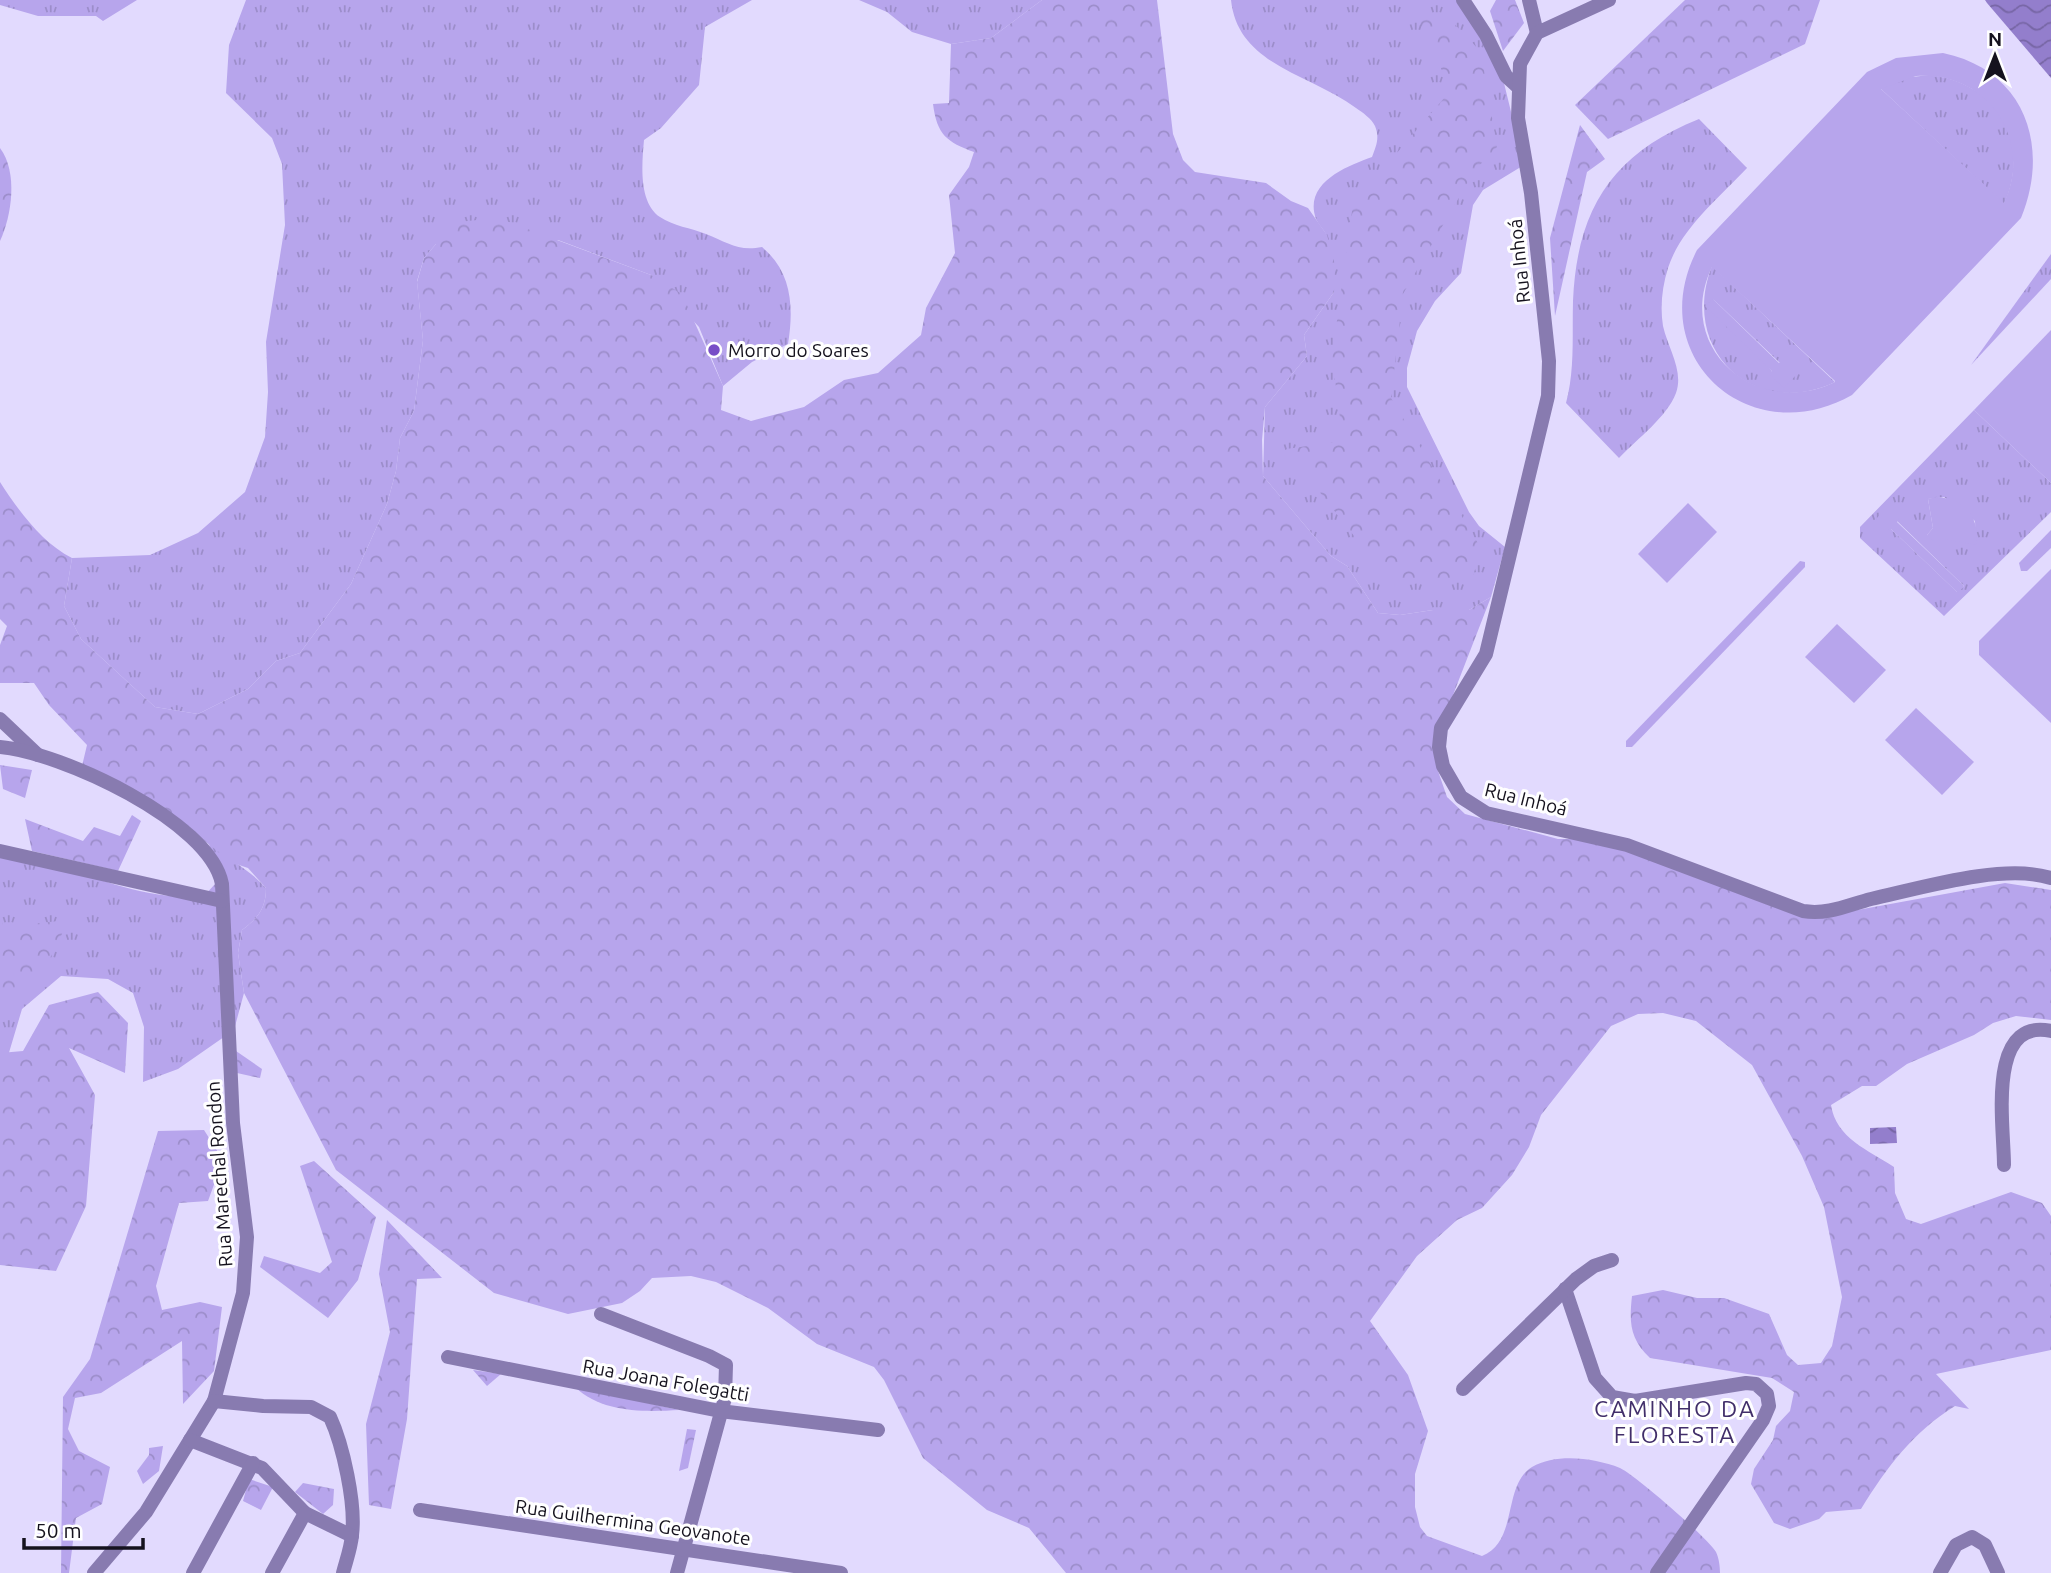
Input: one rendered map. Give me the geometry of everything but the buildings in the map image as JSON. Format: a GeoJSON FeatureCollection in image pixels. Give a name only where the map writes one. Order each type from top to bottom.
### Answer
{"type":"FeatureCollection","features":[{"type":"Feature","properties":{"kind":"street"},"geometry":{"type":"LineString","coordinates":[[1463,0],[1486,35],[1506,76],[1518,87]]}},
{"type":"Feature","properties":{"kind":"street"},"geometry":{"type":"LineString","coordinates":[[1529,0],[1537,33],[1609,0]]}},
{"type":"Feature","properties":{"kind":"street","name":"Rua Inhoá"},"geometry":{"type":"LineString","coordinates":[[1537,33],[1524,53],[1518,87],[1518,118],[1531,193],[1549,360],[1548,396],[1486,654],[1441,728],[1440,757],[1455,789],[1469,804],[1486,813],[1628,845],[1813,912],[1832,911],[1873,899],[1997,873],[2021,872],[2051,877]]}},
{"type":"Feature","properties":{"kind":"street"},"geometry":{"type":"LineString","coordinates":[[0,719],[39,755]]}},
{"type":"Feature","properties":{"kind":"street"},"geometry":{"type":"LineString","coordinates":[[0,747],[39,755]]}},
{"type":"Feature","properties":{"kind":"street","name":"Rua Marechal Rondon"},"geometry":{"type":"LineString","coordinates":[[39,755],[99,778],[133,795],[191,839],[214,861],[219,872],[233,1123],[247,1237],[243,1293],[214,1401],[146,1512],[95,1571]]}},
{"type":"Feature","properties":{"kind":"street"},"geometry":{"type":"LineString","coordinates":[[0,851],[222,901]]}},
{"type":"Feature","properties":{"kind":"street"},"geometry":{"type":"LineString","coordinates":[[2004,1165],[2006,1053],[2023,1033],[2040,1029],[2051,1031]]}},
{"type":"Feature","properties":{"kind":"street"},"geometry":{"type":"LineString","coordinates":[[1463,1389],[1565,1289],[1585,1272],[1612,1260]]}},
{"type":"Feature","properties":{"kind":"street"},"geometry":{"type":"LineString","coordinates":[[1565,1289],[1595,1378],[1612,1397],[1635,1401],[1746,1382],[1756,1384],[1767,1394],[1769,1406],[1763,1420],[1657,1573]]}},
{"type":"Feature","properties":{"kind":"street"},"geometry":{"type":"LineString","coordinates":[[601,1314],[726,1365],[727,1388],[677,1573]]}},
{"type":"Feature","properties":{"kind":"street","name":"Rua Joana Folegatti"},"geometry":{"type":"LineString","coordinates":[[448,1357],[720,1412],[878,1430]]}},
{"type":"Feature","properties":{"kind":"street"},"geometry":{"type":"LineString","coordinates":[[214,1401],[311,1407],[330,1416],[340,1446],[353,1517],[352,1536],[343,1573]]}},
{"type":"Feature","properties":{"kind":"street"},"geometry":{"type":"LineString","coordinates":[[190,1440],[253,1463],[271,1476],[305,1513],[352,1536]]}},
{"type":"Feature","properties":{"kind":"street"},"geometry":{"type":"LineString","coordinates":[[193,1573],[253,1463]]}},
{"type":"Feature","properties":{"kind":"street","name":"Rua Guilhermina Geovanote"},"geometry":{"type":"LineString","coordinates":[[420,1510],[841,1573]]}},
{"type":"Feature","properties":{"kind":"street"},"geometry":{"type":"LineString","coordinates":[[271,1573],[305,1513]]}},
{"type":"Feature","properties":{"kind":"street"},"geometry":{"type":"LineString","coordinates":[[1940,1573],[1956,1545],[1972,1537],[1986,1545],[1998,1573]]}},
{"type":"Feature","properties":{"kind":"green space"},"geometry":{"type":"Polygon","coordinates":[[[0,0],[137,0],[103,21],[96,16],[38,16],[0,5],[0,0]]]}},
{"type":"Feature","properties":{"kind":"green space"},"geometry":{"type":"Polygon","coordinates":[[[246,0],[752,0],[705,27],[699,85],[661,128],[644,140],[643,182],[648,202],[665,220],[739,247],[762,247],[780,268],[785,279],[791,317],[788,344],[752,362],[723,386],[699,327],[651,275],[558,240],[436,244],[424,258],[417,281],[423,340],[414,411],[400,438],[396,471],[387,504],[351,584],[300,653],[276,661],[248,689],[198,714],[155,707],[81,639],[64,606],[72,558],[150,555],[198,533],[245,492],[265,437],[268,392],[266,342],[285,225],[282,164],[272,138],[226,93],[229,45],[246,0]]]}},
{"type":"Feature","properties":{"kind":"green space"},"geometry":{"type":"Polygon","coordinates":[[[859,0],[1042,0],[991,38],[951,44],[912,32],[887,12],[859,0]]]}},
{"type":"Feature","properties":{"kind":"green space"},"geometry":{"type":"Polygon","coordinates":[[[1042,0],[1157,0],[1173,134],[1183,160],[1195,172],[1266,183],[1291,201],[1308,208],[1327,235],[1335,265],[1334,292],[1304,335],[1307,356],[1265,407],[1263,476],[1331,556],[1347,566],[1378,613],[1400,615],[1433,610],[1469,610],[1491,597],[1434,744],[1438,771],[1447,797],[1465,814],[1558,839],[1604,839],[1830,915],[2005,883],[2051,890],[2051,1020],[2016,1016],[1993,1023],[1974,1035],[1907,1064],[1876,1086],[1862,1086],[1831,1105],[1839,1126],[1846,1135],[1894,1167],[1895,1193],[1906,1219],[1921,1224],[2011,1192],[2042,1203],[2051,1216],[2051,1350],[1936,1374],[1969,1409],[1955,1406],[1926,1427],[1891,1465],[1861,1509],[1826,1512],[1819,1519],[1790,1529],[1774,1523],[1751,1484],[1754,1469],[1773,1440],[1776,1426],[1790,1411],[1794,1392],[1772,1378],[1650,1358],[1638,1344],[1631,1322],[1632,1296],[1663,1290],[1697,1298],[1724,1298],[1769,1314],[1787,1355],[1798,1365],[1821,1363],[1832,1346],[1842,1297],[1824,1207],[1802,1156],[1752,1065],[1696,1021],[1663,1013],[1638,1014],[1611,1026],[1541,1115],[1529,1147],[1512,1175],[1482,1208],[1457,1220],[1417,1256],[1370,1321],[1408,1375],[1428,1431],[1415,1474],[1415,1507],[1420,1527],[1427,1536],[1482,1556],[1494,1549],[1501,1538],[1523,1475],[1532,1467],[1553,1460],[1587,1460],[1620,1468],[1671,1508],[1716,1552],[1720,1573],[1066,1573],[1029,1528],[987,1510],[923,1458],[884,1380],[874,1367],[817,1344],[768,1308],[716,1282],[691,1276],[652,1278],[640,1291],[622,1303],[568,1314],[494,1293],[336,1170],[244,993],[238,953],[242,930],[260,912],[266,888],[248,868],[233,863],[163,809],[82,766],[87,745],[49,705],[34,683],[0,683],[0,645],[7,626],[0,619],[0,482],[41,535],[72,558],[64,606],[81,639],[155,707],[198,714],[248,689],[276,661],[300,653],[351,584],[387,504],[396,471],[400,438],[414,411],[423,340],[417,282],[424,258],[436,244],[447,223],[498,218],[651,275],[682,294],[723,386],[721,410],[751,421],[804,407],[844,380],[878,373],[921,335],[926,308],[955,253],[949,195],[969,167],[974,152],[950,141],[941,130],[935,115],[933,104],[949,103],[951,44],[991,38],[1042,0]]]}},
{"type":"Feature","properties":{"kind":"green space"},"geometry":{"type":"Polygon","coordinates":[[[1231,0],[1459,0],[1503,79],[1524,165],[1483,190],[1473,205],[1461,273],[1435,301],[1417,331],[1407,368],[1407,387],[1469,512],[1479,526],[1505,547],[1491,597],[1469,610],[1433,610],[1400,615],[1378,613],[1347,566],[1331,556],[1263,476],[1265,407],[1307,356],[1304,335],[1334,292],[1329,244],[1316,219],[1316,195],[1321,186],[1340,171],[1372,157],[1377,134],[1375,126],[1367,116],[1338,96],[1279,66],[1262,54],[1247,40],[1237,22],[1231,0]]]}},
{"type":"Feature","properties":{"kind":"green space"},"geometry":{"type":"Polygon","coordinates":[[[1496,0],[1515,0],[1524,23],[1503,51],[1490,11],[1496,0]]]}},
{"type":"Feature","properties":{"kind":"green space"},"geometry":{"type":"Polygon","coordinates":[[[1685,0],[1820,0],[1805,44],[1608,139],[1575,105],[1685,0]]]}},
{"type":"Feature","properties":{"kind":"green space"},"geometry":{"type":"Polygon","coordinates":[[[1447,16],[1481,52],[1497,147],[1475,170],[1403,294],[1391,398],[1482,550],[1473,575],[1394,587],[1286,449],[1343,441],[1332,357],[1353,204],[1451,90],[1419,21],[1447,16]]]}},
{"type":"Feature","properties":{"kind":"green space"},"geometry":{"type":"Polygon","coordinates":[[[1943,53],[1971,62],[1994,76],[2011,93],[2024,114],[2031,138],[2033,164],[2030,191],[2021,218],[1852,395],[1814,410],[1777,412],[1744,403],[1716,384],[1695,358],[1684,326],[1684,289],[1697,250],[1867,72],[1896,58],[1943,53]],[[1916,76],[1881,89],[2004,203],[2012,179],[2013,155],[2008,133],[1998,114],[1983,97],[1964,85],[1941,77],[1916,76]],[[1712,267],[1703,297],[1704,324],[1713,349],[1730,369],[1752,384],[1777,391],[1806,391],[1835,382],[1835,381],[1712,267]]]}},
{"type":"Feature","properties":{"kind":"green space"},"geometry":{"type":"Polygon","coordinates":[[[1929,75],[1953,80],[1973,89],[1990,103],[2003,119],[2011,138],[2014,159],[2012,181],[2004,204],[1880,88],[1904,78],[1929,75]]]}},
{"type":"Feature","properties":{"kind":"green space"},"geometry":{"type":"Polygon","coordinates":[[[1699,119],[1747,168],[1702,214],[1674,253],[1664,282],[1662,312],[1663,326],[1677,368],[1676,393],[1659,419],[1619,458],[1566,403],[1572,365],[1576,268],[1582,239],[1592,212],[1605,189],[1622,168],[1643,149],[1699,119]]]}},
{"type":"Feature","properties":{"kind":"green space"},"geometry":{"type":"Polygon","coordinates":[[[1580,125],[1605,159],[1587,172],[1555,316],[1550,238],[1580,125]]]}},
{"type":"Feature","properties":{"kind":"green space"},"geometry":{"type":"Polygon","coordinates":[[[0,148],[9,169],[11,194],[8,219],[0,241],[0,148]]]}},
{"type":"Feature","properties":{"kind":"green space"},"geometry":{"type":"Polygon","coordinates":[[[2051,254],[2051,279],[1971,365],[2051,254]]]}},
{"type":"Feature","properties":{"kind":"green space"},"geometry":{"type":"Polygon","coordinates":[[[1712,266],[1835,382],[1805,392],[1777,392],[1752,385],[1731,370],[1715,350],[1706,325],[1704,297],[1712,266]],[[1713,299],[1772,371],[1770,375],[1783,361],[1780,363],[1713,299]]]}},
{"type":"Feature","properties":{"kind":"green space"},"geometry":{"type":"Polygon","coordinates":[[[1713,299],[1779,363],[1783,360],[1797,374],[1784,388],[1769,374],[1772,371],[1705,306],[1713,299]]]}},
{"type":"Feature","properties":{"kind":"green space"},"geometry":{"type":"Polygon","coordinates":[[[2051,330],[2051,483],[1974,410],[2051,330]]]}},
{"type":"Feature","properties":{"kind":"green space"},"geometry":{"type":"Polygon","coordinates":[[[1974,410],[2051,483],[2051,512],[1944,616],[1860,538],[1860,527],[1974,410]],[[1944,497],[1928,499],[1933,528],[1927,535],[1976,544],[1975,521],[1944,497]],[[1897,521],[1890,528],[1957,592],[1964,586],[1897,521]]]}},
{"type":"Feature","properties":{"kind":"green space"},"geometry":{"type":"Polygon","coordinates":[[[1936,497],[1954,501],[1968,511],[1976,526],[1976,545],[1945,539],[1939,546],[1927,535],[1933,528],[1928,499],[1936,497]]]}},
{"type":"Feature","properties":{"kind":"green space"},"geometry":{"type":"Polygon","coordinates":[[[1688,503],[1717,532],[1667,583],[1638,554],[1688,503]]]}},
{"type":"Feature","properties":{"kind":"green space"},"geometry":{"type":"Polygon","coordinates":[[[1887,507],[1899,518],[1897,522],[1964,586],[1958,593],[1891,529],[1888,530],[1876,519],[1887,507]]]}},
{"type":"Feature","properties":{"kind":"green space"},"geometry":{"type":"Polygon","coordinates":[[[2051,530],[2051,548],[2027,571],[2021,571],[2019,563],[2051,530]]]}},
{"type":"Feature","properties":{"kind":"green space"},"geometry":{"type":"Polygon","coordinates":[[[1800,561],[1805,562],[1805,567],[1632,747],[1626,747],[1626,741],[1800,561]]]}},
{"type":"Feature","properties":{"kind":"green space"},"geometry":{"type":"Polygon","coordinates":[[[2051,569],[2051,723],[1979,655],[1979,641],[2051,569]]]}},
{"type":"Feature","properties":{"kind":"green space"},"geometry":{"type":"Polygon","coordinates":[[[1837,624],[1886,670],[1854,703],[1805,657],[1837,624]]]}},
{"type":"Feature","properties":{"kind":"green space"},"geometry":{"type":"Polygon","coordinates":[[[1916,708],[1974,762],[1942,795],[1885,740],[1916,708]]]}},
{"type":"Feature","properties":{"kind":"green space"},"geometry":{"type":"Polygon","coordinates":[[[0,765],[32,770],[25,798],[3,789],[0,765]]]}},
{"type":"Feature","properties":{"kind":"green space"},"geometry":{"type":"Polygon","coordinates":[[[132,815],[141,821],[118,871],[32,851],[25,819],[83,841],[94,827],[120,836],[132,815]]]}},
{"type":"Feature","properties":{"kind":"green space"},"geometry":{"type":"Polygon","coordinates":[[[209,843],[253,875],[266,888],[260,912],[242,930],[238,953],[244,993],[234,1030],[178,1069],[143,1082],[144,1027],[133,993],[108,979],[61,976],[22,1009],[8,1056],[0,1136],[0,854],[48,863],[144,892],[203,897],[216,883],[209,843]]]}},
{"type":"Feature","properties":{"kind":"green space"},"geometry":{"type":"Polygon","coordinates":[[[0,902],[3,927],[68,920],[50,959],[34,982],[13,1001],[0,1008],[0,902]]]}},
{"type":"Feature","properties":{"kind":"green space"},"geometry":{"type":"Polygon","coordinates":[[[98,992],[128,1023],[125,1073],[69,1048],[95,1095],[86,1206],[56,1271],[0,1265],[0,1053],[23,1051],[49,1005],[98,992]]]}},
{"type":"Feature","properties":{"kind":"green space"},"geometry":{"type":"Polygon","coordinates":[[[236,1051],[262,1069],[260,1078],[237,1073],[236,1051]]]}},
{"type":"Feature","properties":{"kind":"green space"},"geometry":{"type":"Polygon","coordinates":[[[204,1130],[223,1160],[208,1201],[179,1203],[156,1286],[162,1310],[200,1302],[222,1307],[214,1371],[183,1404],[182,1341],[101,1393],[75,1398],[68,1429],[79,1451],[110,1467],[102,1504],[76,1518],[69,1573],[61,1573],[63,1397],[90,1359],[158,1131],[204,1130]]]}},
{"type":"Feature","properties":{"kind":"green space"},"geometry":{"type":"Polygon","coordinates":[[[314,1161],[376,1217],[358,1280],[328,1318],[260,1267],[264,1256],[320,1273],[332,1262],[300,1166],[314,1161]]]}},
{"type":"Feature","properties":{"kind":"green space"},"geometry":{"type":"Polygon","coordinates":[[[387,1220],[442,1278],[417,1279],[407,1419],[391,1509],[369,1505],[366,1424],[390,1332],[379,1274],[387,1220]]]}},
{"type":"Feature","properties":{"kind":"green space"},"geometry":{"type":"Polygon","coordinates":[[[473,1370],[501,1374],[487,1386],[473,1370]]]}},
{"type":"Feature","properties":{"kind":"green space"},"geometry":{"type":"Polygon","coordinates":[[[575,1387],[679,1410],[624,1409],[598,1402],[575,1387]]]}},
{"type":"Feature","properties":{"kind":"green space"},"geometry":{"type":"Polygon","coordinates":[[[687,1429],[696,1430],[688,1468],[679,1471],[687,1429]]]}},
{"type":"Feature","properties":{"kind":"green space"},"geometry":{"type":"Polygon","coordinates":[[[163,1446],[159,1471],[143,1484],[137,1471],[149,1455],[149,1448],[163,1446]]]}},
{"type":"Feature","properties":{"kind":"green space"},"geometry":{"type":"Polygon","coordinates":[[[249,1479],[273,1487],[261,1510],[243,1501],[249,1479]]]}},
{"type":"Feature","properties":{"kind":"green space"},"geometry":{"type":"Polygon","coordinates":[[[303,1483],[334,1489],[333,1505],[323,1514],[295,1492],[303,1483]]]}},
{"type":"Feature","properties":{"kind":"water"},"geometry":{"type":"Polygon","coordinates":[[[1985,0],[2051,0],[2051,78],[1987,3],[1985,0]]]}},
{"type":"Feature","properties":{"kind":"water"},"geometry":{"type":"Polygon","coordinates":[[[1896,1127],[1897,1143],[1870,1144],[1870,1128],[1896,1127]]]}},
{"type":"Feature","properties":{"kind":"place","name":"Morro do Soares"},"geometry":{"type":"Point","coordinates":[714,350]}},
{"type":"Feature","properties":{"kind":"district","name":"CAMINHO DA FLORESTA"},"geometry":{"type":"Point","coordinates":[1675,1422]}}]}
